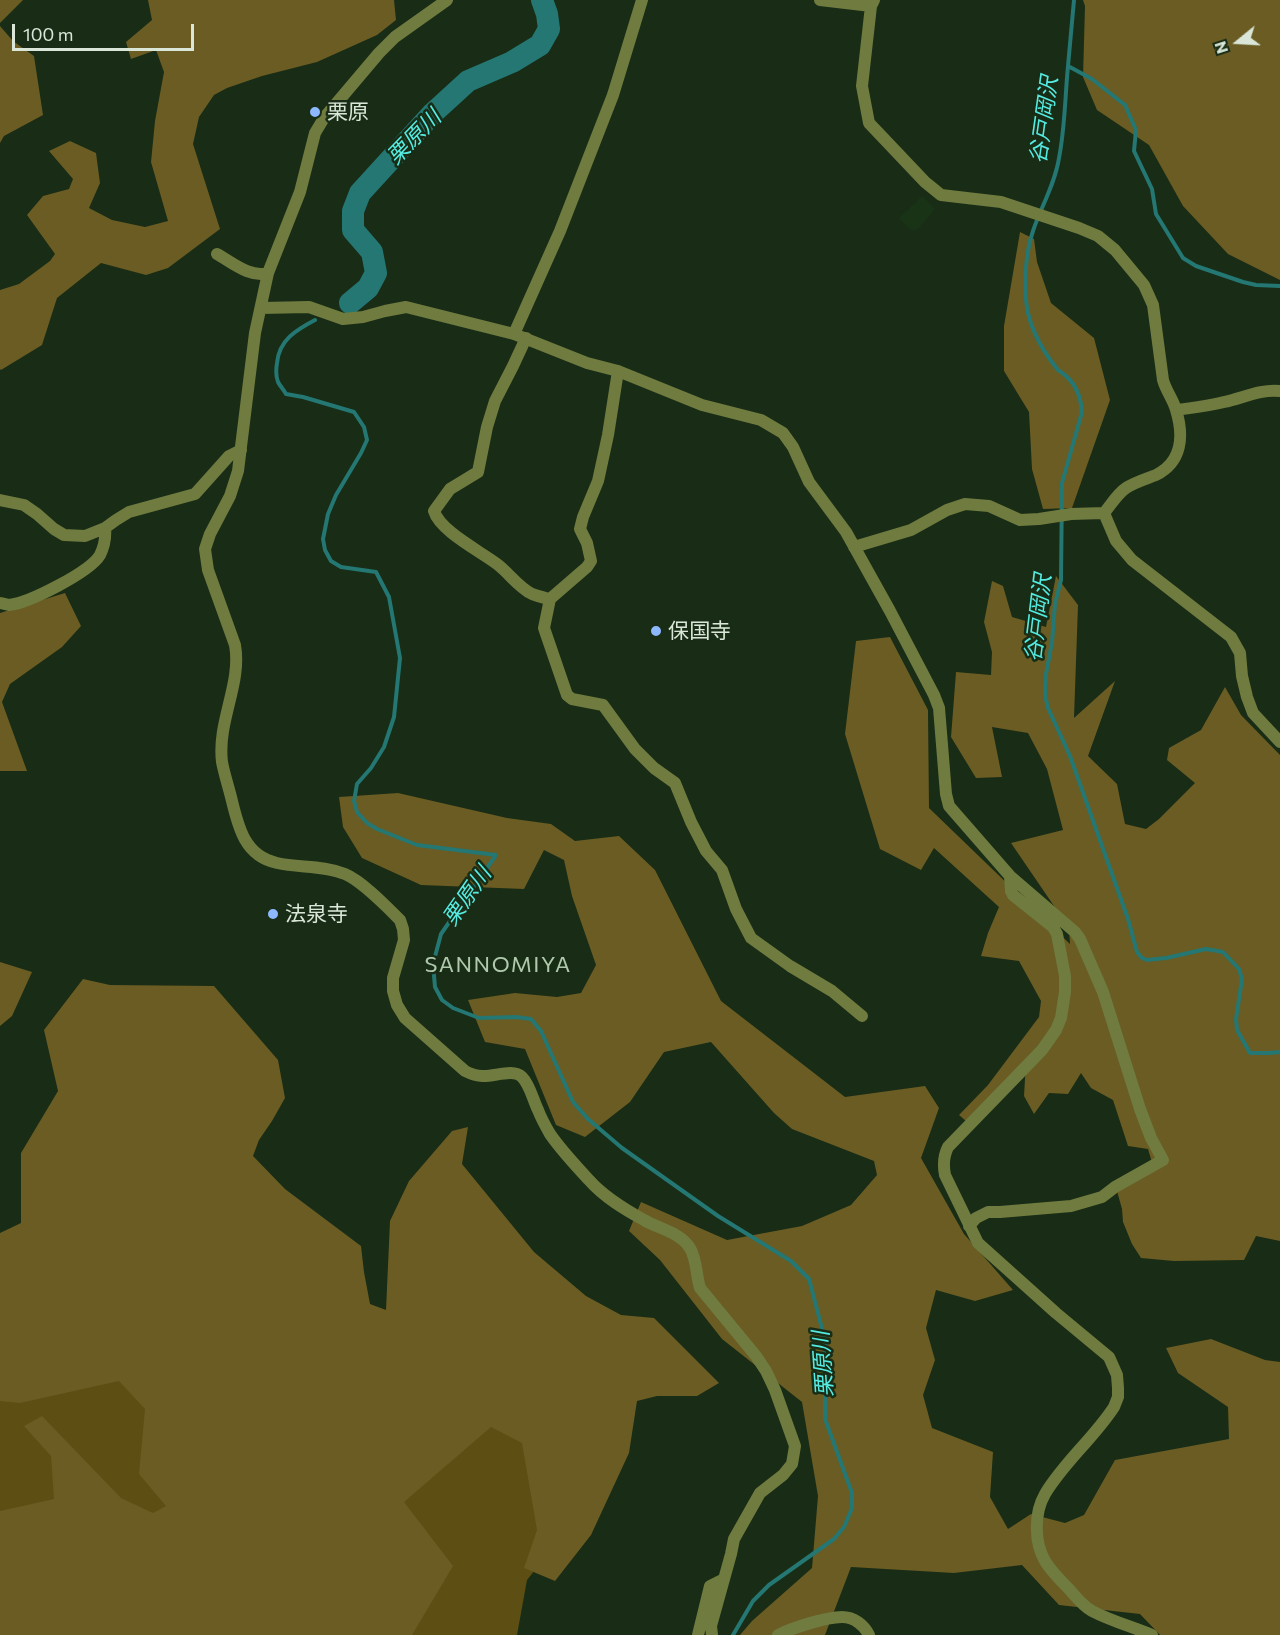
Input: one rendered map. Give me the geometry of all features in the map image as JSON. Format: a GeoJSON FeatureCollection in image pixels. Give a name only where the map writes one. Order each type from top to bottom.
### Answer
{"type":"FeatureCollection","features":[{"type":"Feature","properties":{"kind":"street"},"geometry":{"type":"LineString","coordinates":[[447,0],[395,37],[327,113],[315,133],[300,192],[268,273],[255,333],[238,471],[230,496],[210,534],[205,549],[208,570],[235,645],[237,658],[222,729],[222,762],[238,827],[249,847],[263,858],[276,863],[326,869],[346,874],[357,881],[400,921],[404,940],[393,978],[393,991],[397,1005],[405,1018],[465,1071],[473,1075],[491,1076],[508,1073],[522,1076],[551,1136],[590,1181],[602,1193],[645,1221],[675,1234],[685,1242],[691,1250],[700,1288],[766,1371],[795,1446],[792,1464],[783,1475],[760,1493],[734,1539],[711,1626],[712,1635]]}},
{"type":"Feature","properties":{"kind":"street"},"geometry":{"type":"LineString","coordinates":[[550,599],[524,589],[497,564],[457,537],[436,517],[434,511],[450,489],[478,472],[495,401],[513,366],[520,336],[613,95],[642,0]]}},
{"type":"Feature","properties":{"kind":"street"},"geometry":{"type":"LineString","coordinates":[[820,0],[872,3],[862,86],[869,123],[925,182],[941,195],[1001,202],[1098,236],[1115,250],[1144,285],[1153,305],[1163,380],[1176,410],[1179,440],[1176,458],[1172,464],[1157,474],[1123,490],[1104,513],[1020,520],[989,506],[965,504],[947,510],[911,530],[854,547]]}},
{"type":"Feature","properties":{"kind":"street"},"geometry":{"type":"LineString","coordinates":[[217,254],[242,270],[259,275],[268,273]]}},
{"type":"Feature","properties":{"kind":"street"},"geometry":{"type":"LineString","coordinates":[[261,308],[309,307],[343,319],[406,307],[520,336],[587,363],[618,371],[702,405],[761,420],[783,433],[793,447],[809,482],[846,532],[936,701],[939,708],[949,806],[1010,876],[1075,932],[1085,947],[1103,992],[1140,1108],[1163,1160],[1115,1187],[1102,1197],[1071,1206],[988,1212],[975,1218],[969,1226]]}},
{"type":"Feature","properties":{"kind":"street"},"geometry":{"type":"LineString","coordinates":[[618,371],[598,481],[580,529],[587,543],[591,561],[550,599],[544,628],[567,695],[572,699],[603,705],[635,749],[654,768],[675,783],[706,851],[722,870],[736,909],[751,938],[790,966],[832,991],[862,1016]]}},
{"type":"Feature","properties":{"kind":"street"},"geometry":{"type":"LineString","coordinates":[[1176,410],[1223,402],[1255,392],[1280,391]]}},
{"type":"Feature","properties":{"kind":"street"},"geometry":{"type":"LineString","coordinates":[[0,500],[24,505],[54,530],[64,535],[85,536],[105,528],[129,512],[195,494],[229,456],[242,450]]}},
{"type":"Feature","properties":{"kind":"street"},"geometry":{"type":"LineString","coordinates":[[1104,513],[1116,541],[1132,560],[1231,637],[1240,652],[1242,676],[1253,713],[1280,742]]}},
{"type":"Feature","properties":{"kind":"street"},"geometry":{"type":"LineString","coordinates":[[0,603],[9,605],[40,596],[79,574],[99,558],[106,539],[105,528]]}},
{"type":"Feature","properties":{"kind":"street"},"geometry":{"type":"LineString","coordinates":[[1010,876],[1013,895],[1053,927],[1057,934],[1065,976],[1061,1018],[1050,1041],[948,1148],[944,1155],[943,1165],[945,1175],[978,1243],[1099,1348],[1113,1366],[1117,1375],[1118,1388],[1118,1397],[1114,1407],[1055,1480],[1039,1506],[1037,1522],[1039,1547],[1051,1570],[1091,1611],[1152,1635]]}},
{"type":"Feature","properties":{"kind":"street"},"geometry":{"type":"LineString","coordinates":[[698,1635],[710,1586],[724,1579]]}},
{"type":"Feature","properties":{"kind":"street"},"geometry":{"type":"LineString","coordinates":[[778,1635],[804,1625],[842,1617],[850,1618],[861,1625],[868,1635]]}},
{"type":"Feature","properties":{"kind":"shaded area"},"geometry":{"type":"Polygon","coordinates":[[[0,0],[23,0],[0,23],[0,0]]]}},
{"type":"Feature","properties":{"kind":"shaded area"},"geometry":{"type":"Polygon","coordinates":[[[148,0],[394,0],[396,20],[377,35],[317,62],[262,76],[214,95],[199,117],[193,144],[220,229],[168,268],[146,275],[101,263],[57,298],[42,345],[1,370],[0,290],[19,284],[50,261],[55,254],[27,215],[43,196],[69,189],[73,179],[49,151],[70,141],[96,153],[100,183],[89,208],[112,220],[145,227],[168,221],[151,162],[155,121],[164,72],[156,50],[131,59],[126,42],[152,20],[148,0]]]}},
{"type":"Feature","properties":{"kind":"shaded area"},"geometry":{"type":"Polygon","coordinates":[[[1083,0],[1280,0],[1280,280],[1228,254],[1183,206],[1149,145],[1097,110],[1083,77],[1085,6],[1083,0]]]}},
{"type":"Feature","properties":{"kind":"shaded area"},"geometry":{"type":"Polygon","coordinates":[[[0,26],[13,41],[34,56],[43,115],[4,136],[0,143],[0,26]]]}},
{"type":"Feature","properties":{"kind":"shaded area"},"geometry":{"type":"Polygon","coordinates":[[[922,196],[935,209],[918,229],[912,231],[899,218],[922,196]]]}},
{"type":"Feature","properties":{"kind":"shaded area"},"geometry":{"type":"Polygon","coordinates":[[[1020,232],[1034,239],[1037,262],[1051,303],[1094,338],[1110,400],[1072,508],[1043,509],[1032,469],[1029,412],[1004,371],[1004,326],[1020,232]]]}},
{"type":"Feature","properties":{"kind":"shaded area"},"geometry":{"type":"Polygon","coordinates":[[[1056,576],[1078,605],[1074,718],[1115,681],[1088,756],[1117,784],[1125,824],[1146,829],[1195,783],[1167,760],[1169,748],[1201,730],[1225,687],[1241,715],[1280,755],[1280,1241],[1256,1236],[1244,1260],[1174,1261],[1141,1258],[1123,1222],[1117,1191],[1153,1166],[1148,1149],[1128,1146],[1113,1100],[1091,1088],[1081,1073],[1068,1094],[1049,1093],[1034,1114],[1024,1096],[1026,1062],[966,1121],[959,1115],[988,1085],[1039,1017],[1041,1001],[1019,961],[981,956],[999,907],[934,848],[921,870],[880,849],[845,734],[856,641],[890,637],[928,710],[929,808],[1070,944],[1069,928],[1011,843],[1063,830],[1047,769],[1028,733],[992,727],[1002,777],[976,778],[951,737],[956,672],[991,675],[992,652],[984,622],[992,581],[1003,586],[1012,617],[1046,627],[1056,576]]]}},
{"type":"Feature","properties":{"kind":"shaded area"},"geometry":{"type":"Polygon","coordinates":[[[65,593],[81,626],[62,647],[10,684],[2,702],[27,771],[0,771],[0,613],[65,593]]]}},
{"type":"Feature","properties":{"kind":"shaded area"},"geometry":{"type":"Polygon","coordinates":[[[398,793],[507,818],[551,824],[575,841],[619,836],[655,870],[721,1001],[845,1097],[925,1086],[939,1108],[921,1158],[964,1234],[1013,1290],[975,1301],[936,1290],[926,1328],[935,1360],[923,1395],[932,1428],[993,1452],[990,1497],[1008,1529],[1031,1514],[1065,1523],[1084,1515],[1115,1460],[1229,1439],[1228,1407],[1178,1373],[1166,1348],[1211,1339],[1265,1360],[1280,1362],[1280,1635],[1160,1635],[1140,1614],[1059,1605],[1022,1565],[954,1573],[851,1567],[825,1635],[740,1635],[752,1621],[812,1568],[818,1496],[802,1402],[722,1339],[660,1260],[629,1231],[641,1202],[727,1240],[802,1226],[851,1205],[877,1175],[874,1161],[792,1129],[774,1113],[711,1042],[664,1052],[630,1102],[585,1137],[556,1125],[525,1049],[485,1042],[468,1000],[515,993],[557,997],[581,993],[596,965],[572,896],[564,860],[544,850],[524,889],[421,885],[362,858],[343,827],[339,797],[398,793]]]}},
{"type":"Feature","properties":{"kind":"shaded area"},"geometry":{"type":"Polygon","coordinates":[[[0,962],[32,972],[12,1016],[0,1026],[0,962]]]}},
{"type":"Feature","properties":{"kind":"shaded area"},"geometry":{"type":"Polygon","coordinates":[[[83,979],[110,985],[214,986],[278,1060],[285,1098],[259,1140],[253,1156],[285,1189],[361,1246],[370,1304],[386,1310],[390,1221],[409,1181],[452,1131],[468,1127],[462,1164],[534,1252],[586,1296],[621,1315],[654,1318],[719,1383],[697,1396],[657,1396],[637,1401],[629,1453],[591,1535],[555,1581],[524,1568],[537,1530],[522,1443],[491,1427],[404,1502],[453,1566],[412,1635],[0,1635],[0,1511],[54,1499],[51,1456],[24,1426],[42,1416],[121,1498],[153,1513],[166,1506],[139,1474],[145,1409],[119,1381],[20,1403],[0,1401],[0,1233],[21,1223],[21,1153],[58,1091],[44,1030],[83,979]]]}},
{"type":"Feature","properties":{"kind":"shaded area"},"geometry":{"type":"Polygon","coordinates":[[[0,1371],[511,1386],[555,1545],[527,1580],[517,1635],[0,1635],[0,1371]]]}},
{"type":"Feature","properties":{"kind":"waterway","name":"栗原川"},"geometry":{"type":"LineString","coordinates":[[350,303],[368,288],[376,273],[372,252],[353,230],[353,211],[360,193],[433,113],[468,81],[512,62],[540,45],[549,29],[542,0]]}},
{"type":"Feature","properties":{"kind":"waterway"},"geometry":{"type":"LineString","coordinates":[[1074,0],[1068,66],[1092,79],[1125,105],[1136,130],[1134,151],[1152,189],[1156,214],[1183,258],[1196,266],[1243,282],[1280,286]]}},
{"type":"Feature","properties":{"kind":"waterway","name":"谷戸岡沢"},"geometry":{"type":"LineString","coordinates":[[1068,66],[1063,135],[1057,168],[1033,231],[1026,272],[1026,304],[1033,329],[1053,364],[1075,386],[1082,412],[1062,483],[1061,580],[1055,604],[1045,695],[1048,708],[1070,756],[1128,919],[1137,952],[1147,960],[1206,949],[1223,952],[1239,969],[1242,979],[1236,1019],[1237,1030],[1250,1053],[1280,1052]]}},
{"type":"Feature","properties":{"kind":"waterway","name":"栗原川"},"geometry":{"type":"LineString","coordinates":[[315,320],[295,332],[281,348],[276,368],[277,380],[286,394],[354,412],[364,427],[367,440],[336,495],[328,514],[323,539],[325,550],[331,561],[341,567],[376,572],[389,597],[400,658],[394,717],[384,747],[371,768],[357,784],[354,801],[357,812],[367,823],[377,829],[417,845],[496,855],[441,934],[433,964],[435,987],[442,1000],[453,1008],[479,1018],[531,1019],[541,1031],[573,1102],[588,1119],[622,1148],[718,1216],[791,1261],[809,1279],[825,1340],[825,1419],[852,1493],[852,1508],[844,1527],[834,1539],[769,1585],[753,1601],[733,1635]]}},
{"type":"Feature","properties":{"kind":"place","name":"栗原"},"geometry":{"type":"Point","coordinates":[315,112]}},
{"type":"Feature","properties":{"kind":"place","name":"保国寺"},"geometry":{"type":"Point","coordinates":[656,631]}},
{"type":"Feature","properties":{"kind":"place","name":"法泉寺"},"geometry":{"type":"Point","coordinates":[273,914]}},
{"type":"Feature","properties":{"kind":"district","name":"SANNOMIYA"},"geometry":{"type":"Point","coordinates":[498,965]}}]}
